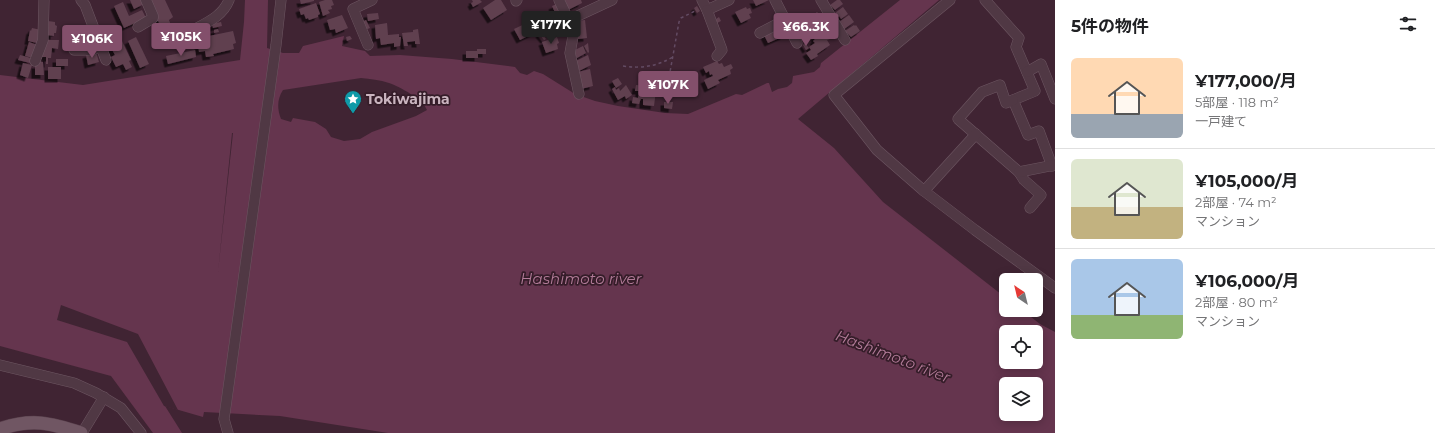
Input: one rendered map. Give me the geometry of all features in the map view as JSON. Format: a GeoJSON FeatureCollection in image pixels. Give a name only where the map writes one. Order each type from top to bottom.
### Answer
{"type":"FeatureCollection","features":[{"type":"Feature","properties":{"kind":"main road"},"geometry":{"type":"LineString","coordinates":[[0,429],[22,423],[42,422],[82,433]]}},
{"type":"Feature","properties":{"kind":"street"},"geometry":{"type":"LineString","coordinates":[[35,61],[43,40],[44,0]]}},
{"type":"Feature","properties":{"kind":"street"},"geometry":{"type":"LineString","coordinates":[[81,0],[85,5],[106,60]]}},
{"type":"Feature","properties":{"kind":"street"},"geometry":{"type":"LineString","coordinates":[[138,27],[153,18],[146,0]]}},
{"type":"Feature","properties":{"kind":"street"},"geometry":{"type":"LineString","coordinates":[[188,33],[221,13],[229,0]]}},
{"type":"Feature","properties":{"kind":"street"},"geometry":{"type":"LineString","coordinates":[[228,433],[224,419],[281,0]]}},
{"type":"Feature","properties":{"kind":"street"},"geometry":{"type":"LineString","coordinates":[[368,45],[353,9],[371,0]]}},
{"type":"Feature","properties":{"kind":"street"},"geometry":{"type":"LineString","coordinates":[[560,0],[574,31],[570,53],[579,94]]}},
{"type":"Feature","properties":{"kind":"street"},"geometry":{"type":"LineString","coordinates":[[569,20],[612,0]]}},
{"type":"Feature","properties":{"kind":"street"},"geometry":{"type":"LineString","coordinates":[[717,56],[722,50],[704,5],[729,0]]}},
{"type":"Feature","properties":{"kind":"street"},"geometry":{"type":"LineString","coordinates":[[775,0],[797,43]]}},
{"type":"Feature","properties":{"kind":"street"},"geometry":{"type":"LineString","coordinates":[[821,0],[846,40]]}},
{"type":"Feature","properties":{"kind":"street"},"geometry":{"type":"LineString","coordinates":[[950,0],[834,95],[877,150],[924,191],[1055,288]]}},
{"type":"Feature","properties":{"kind":"street"},"geometry":{"type":"LineString","coordinates":[[985,0],[1019,38],[1016,47],[1035,91],[1006,103],[1000,85],[982,92],[958,119],[1019,172],[1024,180],[1041,195],[1030,208]]}},
{"type":"Feature","properties":{"kind":"street"},"geometry":{"type":"LineString","coordinates":[[760,33],[785,20]]}},
{"type":"Feature","properties":{"kind":"street"},"geometry":{"type":"LineString","coordinates":[[74,50],[92,50],[100,46]]}},
{"type":"Feature","properties":{"kind":"street"},"geometry":{"type":"LineString","coordinates":[[1027,72],[1041,64],[1055,99]]}},
{"type":"Feature","properties":{"kind":"street"},"geometry":{"type":"LineString","coordinates":[[1013,100],[1028,135],[1040,131],[1054,165],[1019,172]]}},
{"type":"Feature","properties":{"kind":"street"},"geometry":{"type":"LineString","coordinates":[[924,191],[976,134]]}},
{"type":"Feature","properties":{"kind":"street"},"geometry":{"type":"LineString","coordinates":[[0,365],[74,383],[104,397],[121,408],[141,433]]}},
{"type":"Feature","properties":{"kind":"street"},"geometry":{"type":"LineString","coordinates":[[82,433],[104,397]]}},
{"type":"Feature","properties":{"kind":"path"},"geometry":{"type":"LineString","coordinates":[[662,87],[670,72],[678,22],[681,18],[704,5]]}},
{"type":"Feature","properties":{"kind":"path"},"geometry":{"type":"LineString","coordinates":[[623,66],[644,68],[656,65],[673,57]]}},
{"type":"Feature","properties":{"kind":"water","name":"Hashimoto river"},"geometry":{"type":"Polygon","coordinates":[[[245,0],[268,0],[267,48],[283,53],[299,53],[303,46],[344,36],[342,46],[365,51],[370,56],[400,55],[452,59],[515,67],[520,73],[527,75],[534,71],[543,74],[575,94],[595,101],[665,113],[688,114],[736,94],[742,95],[767,83],[769,83],[772,92],[787,87],[792,83],[793,76],[814,72],[820,67],[821,63],[900,0],[939,0],[798,119],[834,148],[883,202],[999,293],[999,317],[1031,317],[1042,325],[999,325],[999,369],[1043,369],[1043,326],[1055,332],[1055,433],[388,433],[280,416],[204,412],[203,417],[165,406],[182,433],[153,433],[111,376],[0,346],[0,75],[83,85],[240,60],[245,0]],[[361,78],[283,90],[278,104],[281,119],[291,122],[293,118],[315,122],[326,129],[331,137],[344,141],[360,139],[372,132],[416,116],[427,110],[421,102],[405,90],[382,81],[361,78]],[[232,133],[218,272],[233,133],[232,133]]]}},
{"type":"Feature","properties":{"kind":"pier"},"geometry":{"type":"Polygon","coordinates":[[[61,305],[138,334],[178,410],[164,406],[127,342],[57,320],[61,305]]]}},
{"type":"Feature","properties":{"kind":"building"},"geometry":{"type":"Polygon","coordinates":[[[130,0],[142,0],[144,4],[134,9],[130,0]]]}},
{"type":"Feature","properties":{"kind":"building"},"geometry":{"type":"Polygon","coordinates":[[[151,0],[165,0],[173,17],[169,20],[176,39],[163,44],[155,24],[159,23],[156,16],[158,15],[151,0]]]}},
{"type":"Feature","properties":{"kind":"building"},"geometry":{"type":"Polygon","coordinates":[[[300,0],[314,0],[314,1],[301,4],[300,0]]]}},
{"type":"Feature","properties":{"kind":"building"},"geometry":{"type":"Polygon","coordinates":[[[332,0],[334,5],[331,6],[332,9],[328,10],[330,13],[323,16],[319,2],[332,0]]]}},
{"type":"Feature","properties":{"kind":"building"},"geometry":{"type":"Polygon","coordinates":[[[472,0],[480,0],[482,2],[473,7],[471,3],[473,2],[472,0]]]}},
{"type":"Feature","properties":{"kind":"building"},"geometry":{"type":"Polygon","coordinates":[[[495,0],[501,0],[507,10],[491,20],[483,8],[495,0]]]}},
{"type":"Feature","properties":{"kind":"building"},"geometry":{"type":"Polygon","coordinates":[[[563,0],[581,0],[582,3],[568,10],[563,0]]]}},
{"type":"Feature","properties":{"kind":"building"},"geometry":{"type":"Polygon","coordinates":[[[753,0],[769,0],[756,6],[753,0]]]}},
{"type":"Feature","properties":{"kind":"building"},"geometry":{"type":"Polygon","coordinates":[[[837,0],[840,0],[843,4],[835,10],[830,5],[837,0]]]}},
{"type":"Feature","properties":{"kind":"building"},"geometry":{"type":"Polygon","coordinates":[[[123,2],[129,16],[142,10],[146,18],[124,28],[114,6],[123,2]]]}},
{"type":"Feature","properties":{"kind":"building"},"geometry":{"type":"Polygon","coordinates":[[[316,3],[320,14],[318,17],[309,20],[308,18],[306,19],[304,14],[301,15],[299,9],[316,3]]]}},
{"type":"Feature","properties":{"kind":"building"},"geometry":{"type":"Polygon","coordinates":[[[557,4],[569,29],[564,32],[552,6],[557,4]]]}},
{"type":"Feature","properties":{"kind":"building"},"geometry":{"type":"Polygon","coordinates":[[[697,6],[700,11],[697,13],[694,8],[697,6]]]}},
{"type":"Feature","properties":{"kind":"building"},"geometry":{"type":"Polygon","coordinates":[[[746,7],[747,9],[750,8],[752,13],[749,14],[751,18],[741,23],[735,12],[746,7]]]}},
{"type":"Feature","properties":{"kind":"building"},"geometry":{"type":"Polygon","coordinates":[[[843,7],[848,14],[841,19],[835,13],[843,7]]]}},
{"type":"Feature","properties":{"kind":"building"},"geometry":{"type":"Polygon","coordinates":[[[817,12],[820,15],[815,18],[813,15],[817,12]]]}},
{"type":"Feature","properties":{"kind":"building"},"geometry":{"type":"Polygon","coordinates":[[[378,13],[379,19],[368,21],[367,14],[378,13]]]}},
{"type":"Feature","properties":{"kind":"building"},"geometry":{"type":"Polygon","coordinates":[[[342,15],[348,28],[336,33],[335,29],[330,30],[327,20],[342,15]]]}},
{"type":"Feature","properties":{"kind":"building"},"geometry":{"type":"Polygon","coordinates":[[[849,15],[854,22],[843,30],[839,22],[849,15]]]}},
{"type":"Feature","properties":{"kind":"building"},"geometry":{"type":"Polygon","coordinates":[[[826,16],[832,25],[821,30],[818,26],[821,24],[818,21],[826,16]]]}},
{"type":"Feature","properties":{"kind":"building"},"geometry":{"type":"Polygon","coordinates":[[[719,17],[721,21],[717,23],[716,19],[719,17]]]}},
{"type":"Feature","properties":{"kind":"building"},"geometry":{"type":"Polygon","coordinates":[[[366,20],[370,28],[365,30],[362,22],[366,20]]]}},
{"type":"Feature","properties":{"kind":"building"},"geometry":{"type":"Polygon","coordinates":[[[533,20],[538,31],[520,40],[514,29],[533,20]]]}},
{"type":"Feature","properties":{"kind":"building"},"geometry":{"type":"Polygon","coordinates":[[[585,20],[587,38],[578,39],[577,21],[585,20]]]}},
{"type":"Feature","properties":{"kind":"building"},"geometry":{"type":"Polygon","coordinates":[[[48,21],[55,22],[55,25],[57,26],[54,36],[47,35],[48,21]]]}},
{"type":"Feature","properties":{"kind":"building"},"geometry":{"type":"Polygon","coordinates":[[[805,21],[809,26],[806,28],[809,33],[801,39],[794,29],[805,21]]]}},
{"type":"Feature","properties":{"kind":"building"},"geometry":{"type":"Polygon","coordinates":[[[221,22],[222,26],[213,28],[212,24],[221,22]]]}},
{"type":"Feature","properties":{"kind":"building"},"geometry":{"type":"Polygon","coordinates":[[[387,23],[388,35],[399,34],[399,37],[401,37],[400,46],[394,47],[394,43],[381,45],[380,38],[376,39],[375,25],[387,23]]]}},
{"type":"Feature","properties":{"kind":"building"},"geometry":{"type":"Polygon","coordinates":[[[856,25],[860,31],[851,37],[845,31],[856,25]]]}},
{"type":"Feature","properties":{"kind":"building"},"geometry":{"type":"Polygon","coordinates":[[[32,28],[41,30],[37,43],[28,41],[30,30],[31,31],[32,28]]]}},
{"type":"Feature","properties":{"kind":"building"},"geometry":{"type":"Polygon","coordinates":[[[780,28],[784,36],[768,43],[764,35],[780,28]]]}},
{"type":"Feature","properties":{"kind":"building"},"geometry":{"type":"Polygon","coordinates":[[[218,29],[219,32],[214,33],[214,30],[218,29]]]}},
{"type":"Feature","properties":{"kind":"building"},"geometry":{"type":"Polygon","coordinates":[[[418,29],[420,44],[415,44],[415,41],[407,42],[408,46],[404,46],[402,33],[413,32],[413,30],[418,29]]]}},
{"type":"Feature","properties":{"kind":"building"},"geometry":{"type":"Polygon","coordinates":[[[233,31],[236,43],[233,44],[234,49],[213,54],[214,56],[206,57],[205,51],[199,52],[198,43],[205,41],[204,37],[233,31]]]}},
{"type":"Feature","properties":{"kind":"building"},"geometry":{"type":"Polygon","coordinates":[[[822,31],[826,37],[828,35],[830,39],[827,40],[830,45],[811,60],[806,53],[811,50],[809,47],[815,43],[813,41],[815,39],[814,37],[822,31]]]}},
{"type":"Feature","properties":{"kind":"building"},"geometry":{"type":"Polygon","coordinates":[[[541,32],[546,39],[544,40],[539,34],[541,32]]]}},
{"type":"Feature","properties":{"kind":"building"},"geometry":{"type":"Polygon","coordinates":[[[350,36],[352,39],[347,41],[346,37],[350,36]]]}},
{"type":"Feature","properties":{"kind":"building"},"geometry":{"type":"Polygon","coordinates":[[[136,37],[149,64],[140,68],[128,41],[136,37]]]}},
{"type":"Feature","properties":{"kind":"building"},"geometry":{"type":"Polygon","coordinates":[[[557,37],[559,43],[557,44],[558,49],[546,53],[542,42],[557,37]]]}},
{"type":"Feature","properties":{"kind":"building"},"geometry":{"type":"Polygon","coordinates":[[[46,40],[59,40],[58,49],[52,48],[51,58],[48,58],[48,64],[46,64],[46,57],[41,57],[46,40]]]}},
{"type":"Feature","properties":{"kind":"building"},"geometry":{"type":"Polygon","coordinates":[[[122,41],[131,60],[129,61],[132,67],[126,70],[123,64],[116,67],[111,57],[115,55],[110,46],[122,41]]]}},
{"type":"Feature","properties":{"kind":"building"},"geometry":{"type":"Polygon","coordinates":[[[29,42],[37,45],[33,58],[25,56],[29,42]]]}},
{"type":"Feature","properties":{"kind":"building"},"geometry":{"type":"Polygon","coordinates":[[[588,43],[589,52],[588,53],[584,46],[588,43]]]}},
{"type":"Feature","properties":{"kind":"building"},"geometry":{"type":"Polygon","coordinates":[[[805,43],[809,48],[806,50],[803,45],[805,43]]]}},
{"type":"Feature","properties":{"kind":"building"},"geometry":{"type":"Polygon","coordinates":[[[583,46],[586,53],[577,58],[573,51],[583,46]]]}},
{"type":"Feature","properties":{"kind":"building"},"geometry":{"type":"Polygon","coordinates":[[[477,49],[486,49],[486,54],[478,54],[478,58],[466,58],[466,51],[477,51],[477,49]]]}},
{"type":"Feature","properties":{"kind":"building"},"geometry":{"type":"Polygon","coordinates":[[[195,50],[196,57],[168,64],[166,56],[195,50]]]}},
{"type":"Feature","properties":{"kind":"building"},"geometry":{"type":"Polygon","coordinates":[[[96,52],[99,62],[88,65],[86,55],[96,52]]]}},
{"type":"Feature","properties":{"kind":"building"},"geometry":{"type":"Polygon","coordinates":[[[20,55],[31,58],[30,63],[18,60],[20,55]]]}},
{"type":"Feature","properties":{"kind":"building"},"geometry":{"type":"Polygon","coordinates":[[[588,55],[591,65],[579,71],[574,62],[588,55]]]}},
{"type":"Feature","properties":{"kind":"building"},"geometry":{"type":"Polygon","coordinates":[[[56,59],[68,59],[68,66],[56,66],[56,59]]]}},
{"type":"Feature","properties":{"kind":"building"},"geometry":{"type":"Polygon","coordinates":[[[717,61],[719,64],[722,63],[724,67],[731,64],[733,68],[730,70],[731,74],[718,80],[720,83],[708,89],[704,80],[713,76],[712,74],[710,75],[709,71],[706,73],[703,67],[717,61]]]}},
{"type":"Feature","properties":{"kind":"building"},"geometry":{"type":"Polygon","coordinates":[[[39,62],[43,62],[44,75],[35,75],[35,65],[39,65],[39,62]]]}},
{"type":"Feature","properties":{"kind":"building"},"geometry":{"type":"Polygon","coordinates":[[[23,63],[32,65],[28,78],[20,75],[23,63]]]}},
{"type":"Feature","properties":{"kind":"building"},"geometry":{"type":"Polygon","coordinates":[[[48,67],[61,67],[61,79],[48,79],[48,67]]]}},
{"type":"Feature","properties":{"kind":"building"},"geometry":{"type":"Polygon","coordinates":[[[590,69],[593,86],[581,89],[578,72],[590,69]]]}},
{"type":"Feature","properties":{"kind":"building"},"geometry":{"type":"Polygon","coordinates":[[[618,78],[622,84],[616,88],[612,81],[618,78]]]}},
{"type":"Feature","properties":{"kind":"building"},"geometry":{"type":"Polygon","coordinates":[[[649,82],[657,83],[656,89],[651,88],[649,82]]]}},
{"type":"Feature","properties":{"kind":"building"},"geometry":{"type":"Polygon","coordinates":[[[626,85],[632,95],[626,99],[625,96],[618,100],[612,89],[615,87],[616,90],[619,88],[620,91],[626,85]]]}},
{"type":"Feature","properties":{"kind":"building"},"geometry":{"type":"Polygon","coordinates":[[[636,85],[644,86],[644,90],[647,91],[647,88],[656,90],[654,106],[643,105],[643,99],[641,98],[639,104],[632,103],[633,97],[638,98],[639,91],[635,91],[636,85]]]}},
{"type":"Feature","properties":{"kind":"building"},"geometry":{"type":"Polygon","coordinates":[[[664,102],[673,102],[672,109],[664,108],[664,102]]]}},
{"type":"Feature","properties":{"kind":"place","name":"Tokiwajima"},"geometry":{"type":"Point","coordinates":[353,114]}}]}
